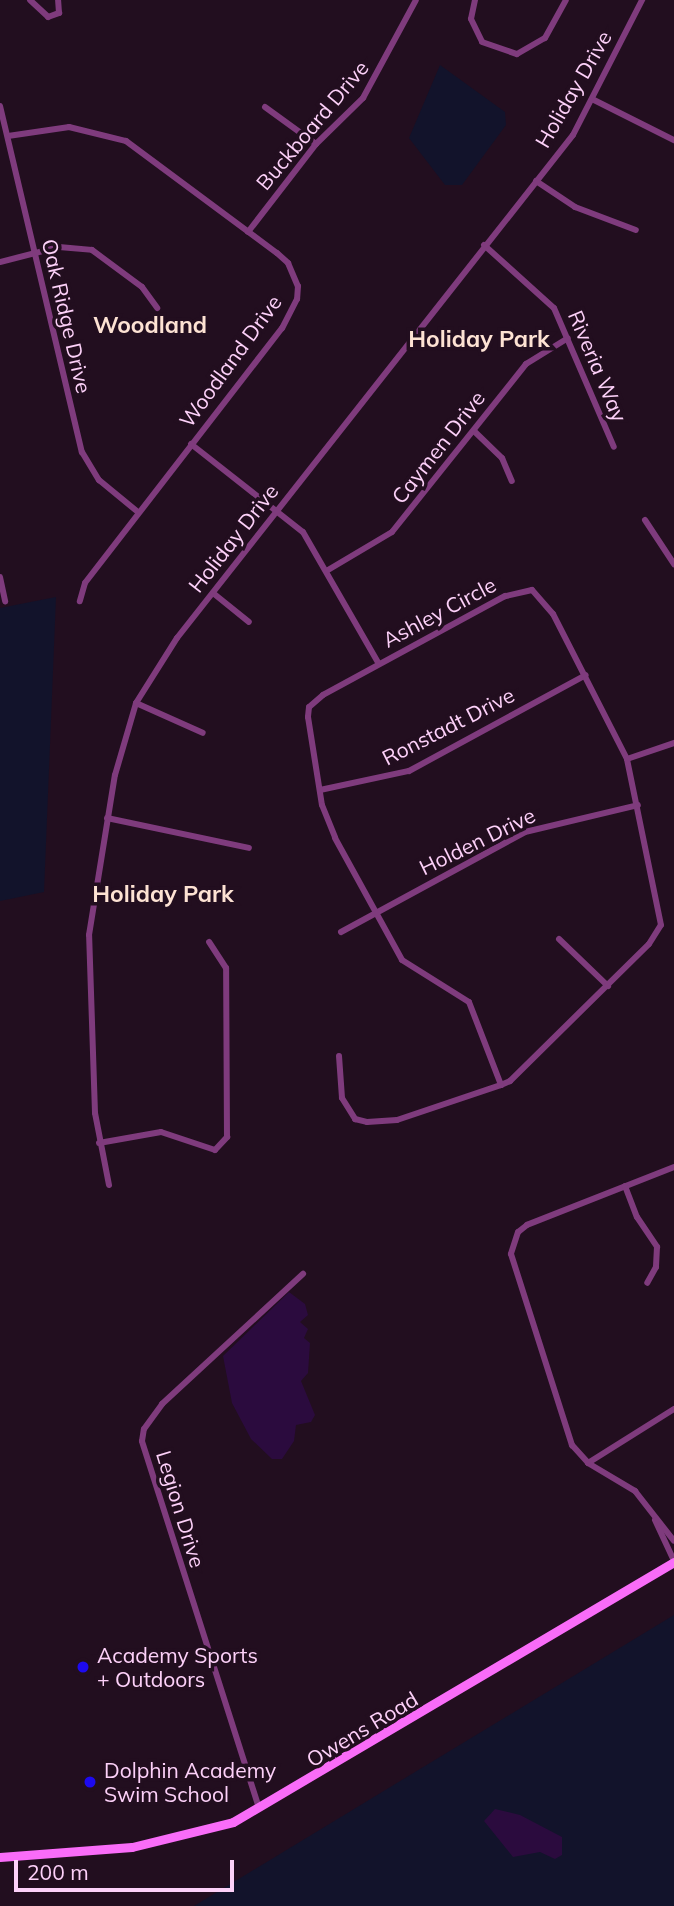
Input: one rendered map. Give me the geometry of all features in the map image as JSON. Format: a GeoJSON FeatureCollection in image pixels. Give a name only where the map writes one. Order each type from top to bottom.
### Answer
{"type":"FeatureCollection","features":[{"type":"Feature","properties":{"kind":"street"},"geometry":{"type":"LineString","coordinates":[[30,0],[48,17],[59,13],[58,0]]}},
{"type":"Feature","properties":{"kind":"street","name":"Buckboard Drive"},"geometry":{"type":"LineString","coordinates":[[248,232],[316,144],[349,114],[376,80],[416,0]]}},
{"type":"Feature","properties":{"kind":"street"},"geometry":{"type":"LineString","coordinates":[[475,0],[470,12],[474,32],[482,43],[504,54],[536,47],[566,0]]}},
{"type":"Feature","properties":{"kind":"street"},"geometry":{"type":"LineString","coordinates":[[556,0],[561,9]]}},
{"type":"Feature","properties":{"kind":"street","name":"Holiday Drive"},"geometry":{"type":"LineString","coordinates":[[109,1185],[99,1143],[89,935],[121,746],[136,703],[160,660],[573,135],[642,0]]}},
{"type":"Feature","properties":{"kind":"street"},"geometry":{"type":"LineString","coordinates":[[592,99],[674,140]]}},
{"type":"Feature","properties":{"kind":"street","name":"Oak Ridge Drive"},"geometry":{"type":"LineString","coordinates":[[0,106],[82,452],[99,480],[138,512]]}},
{"type":"Feature","properties":{"kind":"street"},"geometry":{"type":"LineString","coordinates":[[265,107],[316,144]]}},
{"type":"Feature","properties":{"kind":"street","name":"Woodland Drive"},"geometry":{"type":"LineString","coordinates":[[8,136],[58,127],[107,133],[143,152],[288,263],[298,286],[297,299],[282,328],[85,583],[80,601]]}},
{"type":"Feature","properties":{"kind":"street"},"geometry":{"type":"LineString","coordinates":[[536,181],[575,208],[636,230]]}},
{"type":"Feature","properties":{"kind":"street","name":"Riveria Way"},"geometry":{"type":"LineString","coordinates":[[484,245],[542,295],[568,338],[614,447]]}},
{"type":"Feature","properties":{"kind":"street"},"geometry":{"type":"LineString","coordinates":[[0,262],[76,246],[92,250],[142,287],[157,308]]}},
{"type":"Feature","properties":{"kind":"street","name":"Caymen Drive"},"geometry":{"type":"LineString","coordinates":[[328,570],[392,532],[526,363],[568,338]]}},
{"type":"Feature","properties":{"kind":"street"},"geometry":{"type":"LineString","coordinates":[[474,431],[502,458],[512,481]]}},
{"type":"Feature","properties":{"kind":"street"},"geometry":{"type":"LineString","coordinates":[[191,444],[303,532],[328,570],[379,664]]}},
{"type":"Feature","properties":{"kind":"street"},"geometry":{"type":"LineString","coordinates":[[645,520],[674,564]]}},
{"type":"Feature","properties":{"kind":"street"},"geometry":{"type":"LineString","coordinates":[[0,577],[5,601]]}},
{"type":"Feature","properties":{"kind":"street","name":"Ashley Circle"},"geometry":{"type":"LineString","coordinates":[[339,1056],[342,1098],[355,1119],[367,1122],[397,1120],[500,1085],[526,1070],[608,986],[660,925],[627,760],[586,675],[546,603],[532,590],[506,596],[379,664],[309,707],[327,822],[395,950],[412,970],[459,992],[469,1002],[500,1085]]}},
{"type":"Feature","properties":{"kind":"street"},"geometry":{"type":"LineString","coordinates":[[213,593],[249,622]]}},
{"type":"Feature","properties":{"kind":"street","name":"Ronstadt Drive"},"geometry":{"type":"LineString","coordinates":[[320,790],[409,771],[586,675]]}},
{"type":"Feature","properties":{"kind":"street"},"geometry":{"type":"LineString","coordinates":[[136,703],[203,733]]}},
{"type":"Feature","properties":{"kind":"street"},"geometry":{"type":"LineString","coordinates":[[627,760],[674,743]]}},
{"type":"Feature","properties":{"kind":"street","name":"Holden Drive"},"geometry":{"type":"LineString","coordinates":[[341,932],[525,832],[638,805]]}},
{"type":"Feature","properties":{"kind":"street"},"geometry":{"type":"LineString","coordinates":[[107,818],[250,848]]}},
{"type":"Feature","properties":{"kind":"street"},"geometry":{"type":"LineString","coordinates":[[559,939],[608,986]]}},
{"type":"Feature","properties":{"kind":"street"},"geometry":{"type":"LineString","coordinates":[[99,1143],[161,1132],[215,1150],[227,1137],[226,968],[209,942]]}},
{"type":"Feature","properties":{"kind":"street"},"geometry":{"type":"LineString","coordinates":[[674,1167],[527,1225],[518,1232],[511,1254],[572,1445],[588,1463],[635,1491],[674,1541]]}},
{"type":"Feature","properties":{"kind":"street"},"geometry":{"type":"LineString","coordinates":[[625,1186],[637,1217],[657,1247],[656,1267],[647,1283]]}},
{"type":"Feature","properties":{"kind":"street","name":"Legion Drive"},"geometry":{"type":"LineString","coordinates":[[260,1810],[142,1441],[144,1429],[162,1404],[303,1274]]}},
{"type":"Feature","properties":{"kind":"street"},"geometry":{"type":"LineString","coordinates":[[588,1463],[674,1409]]}},
{"type":"Feature","properties":{"kind":"street"},"geometry":{"type":"LineString","coordinates":[[655,1518],[674,1561]]}},
{"type":"Feature","properties":{"kind":"street","name":"Owens Road"},"geometry":{"type":"LineString","coordinates":[[0,1857],[168,1841],[260,1810],[674,1561]]}},
{"type":"Feature","properties":{"kind":"shaded area"},"geometry":{"type":"Polygon","coordinates":[[[440,65],[505,112],[506,125],[462,185],[445,185],[409,138],[440,65]]]}},
{"type":"Feature","properties":{"kind":"shaded area"},"geometry":{"type":"Polygon","coordinates":[[[56,597],[44,892],[0,901],[0,608],[56,597]]]}},
{"type":"Feature","properties":{"kind":"shaded area"},"geometry":{"type":"Polygon","coordinates":[[[289,1292],[305,1304],[308,1315],[300,1322],[308,1329],[304,1338],[310,1343],[308,1373],[301,1381],[315,1415],[311,1422],[296,1425],[294,1441],[282,1459],[272,1459],[251,1439],[232,1403],[223,1356],[289,1292]]]}},
{"type":"Feature","properties":{"kind":"shaded area"},"geometry":{"type":"Polygon","coordinates":[[[674,1615],[674,1906],[194,1906],[674,1615]]]}},
{"type":"Feature","properties":{"kind":"shaded area"},"geometry":{"type":"Polygon","coordinates":[[[495,1809],[520,1815],[562,1837],[562,1855],[555,1859],[540,1852],[513,1857],[484,1821],[495,1809]]]}},
{"type":"Feature","properties":{"kind":"place","name":"Academy Sports + Outdoors"},"geometry":{"type":"Point","coordinates":[83,1667]}},
{"type":"Feature","properties":{"kind":"place","name":"Dolphin Academy Swim School"},"geometry":{"type":"Point","coordinates":[90,1782]}},
{"type":"Feature","properties":{"kind":"district","name":"Woodland"},"geometry":{"type":"Point","coordinates":[150,325]}},
{"type":"Feature","properties":{"kind":"district","name":"Holiday Park"},"geometry":{"type":"Point","coordinates":[479,339]}},
{"type":"Feature","properties":{"kind":"district","name":"Holiday Park"},"geometry":{"type":"Point","coordinates":[163,894]}}]}
